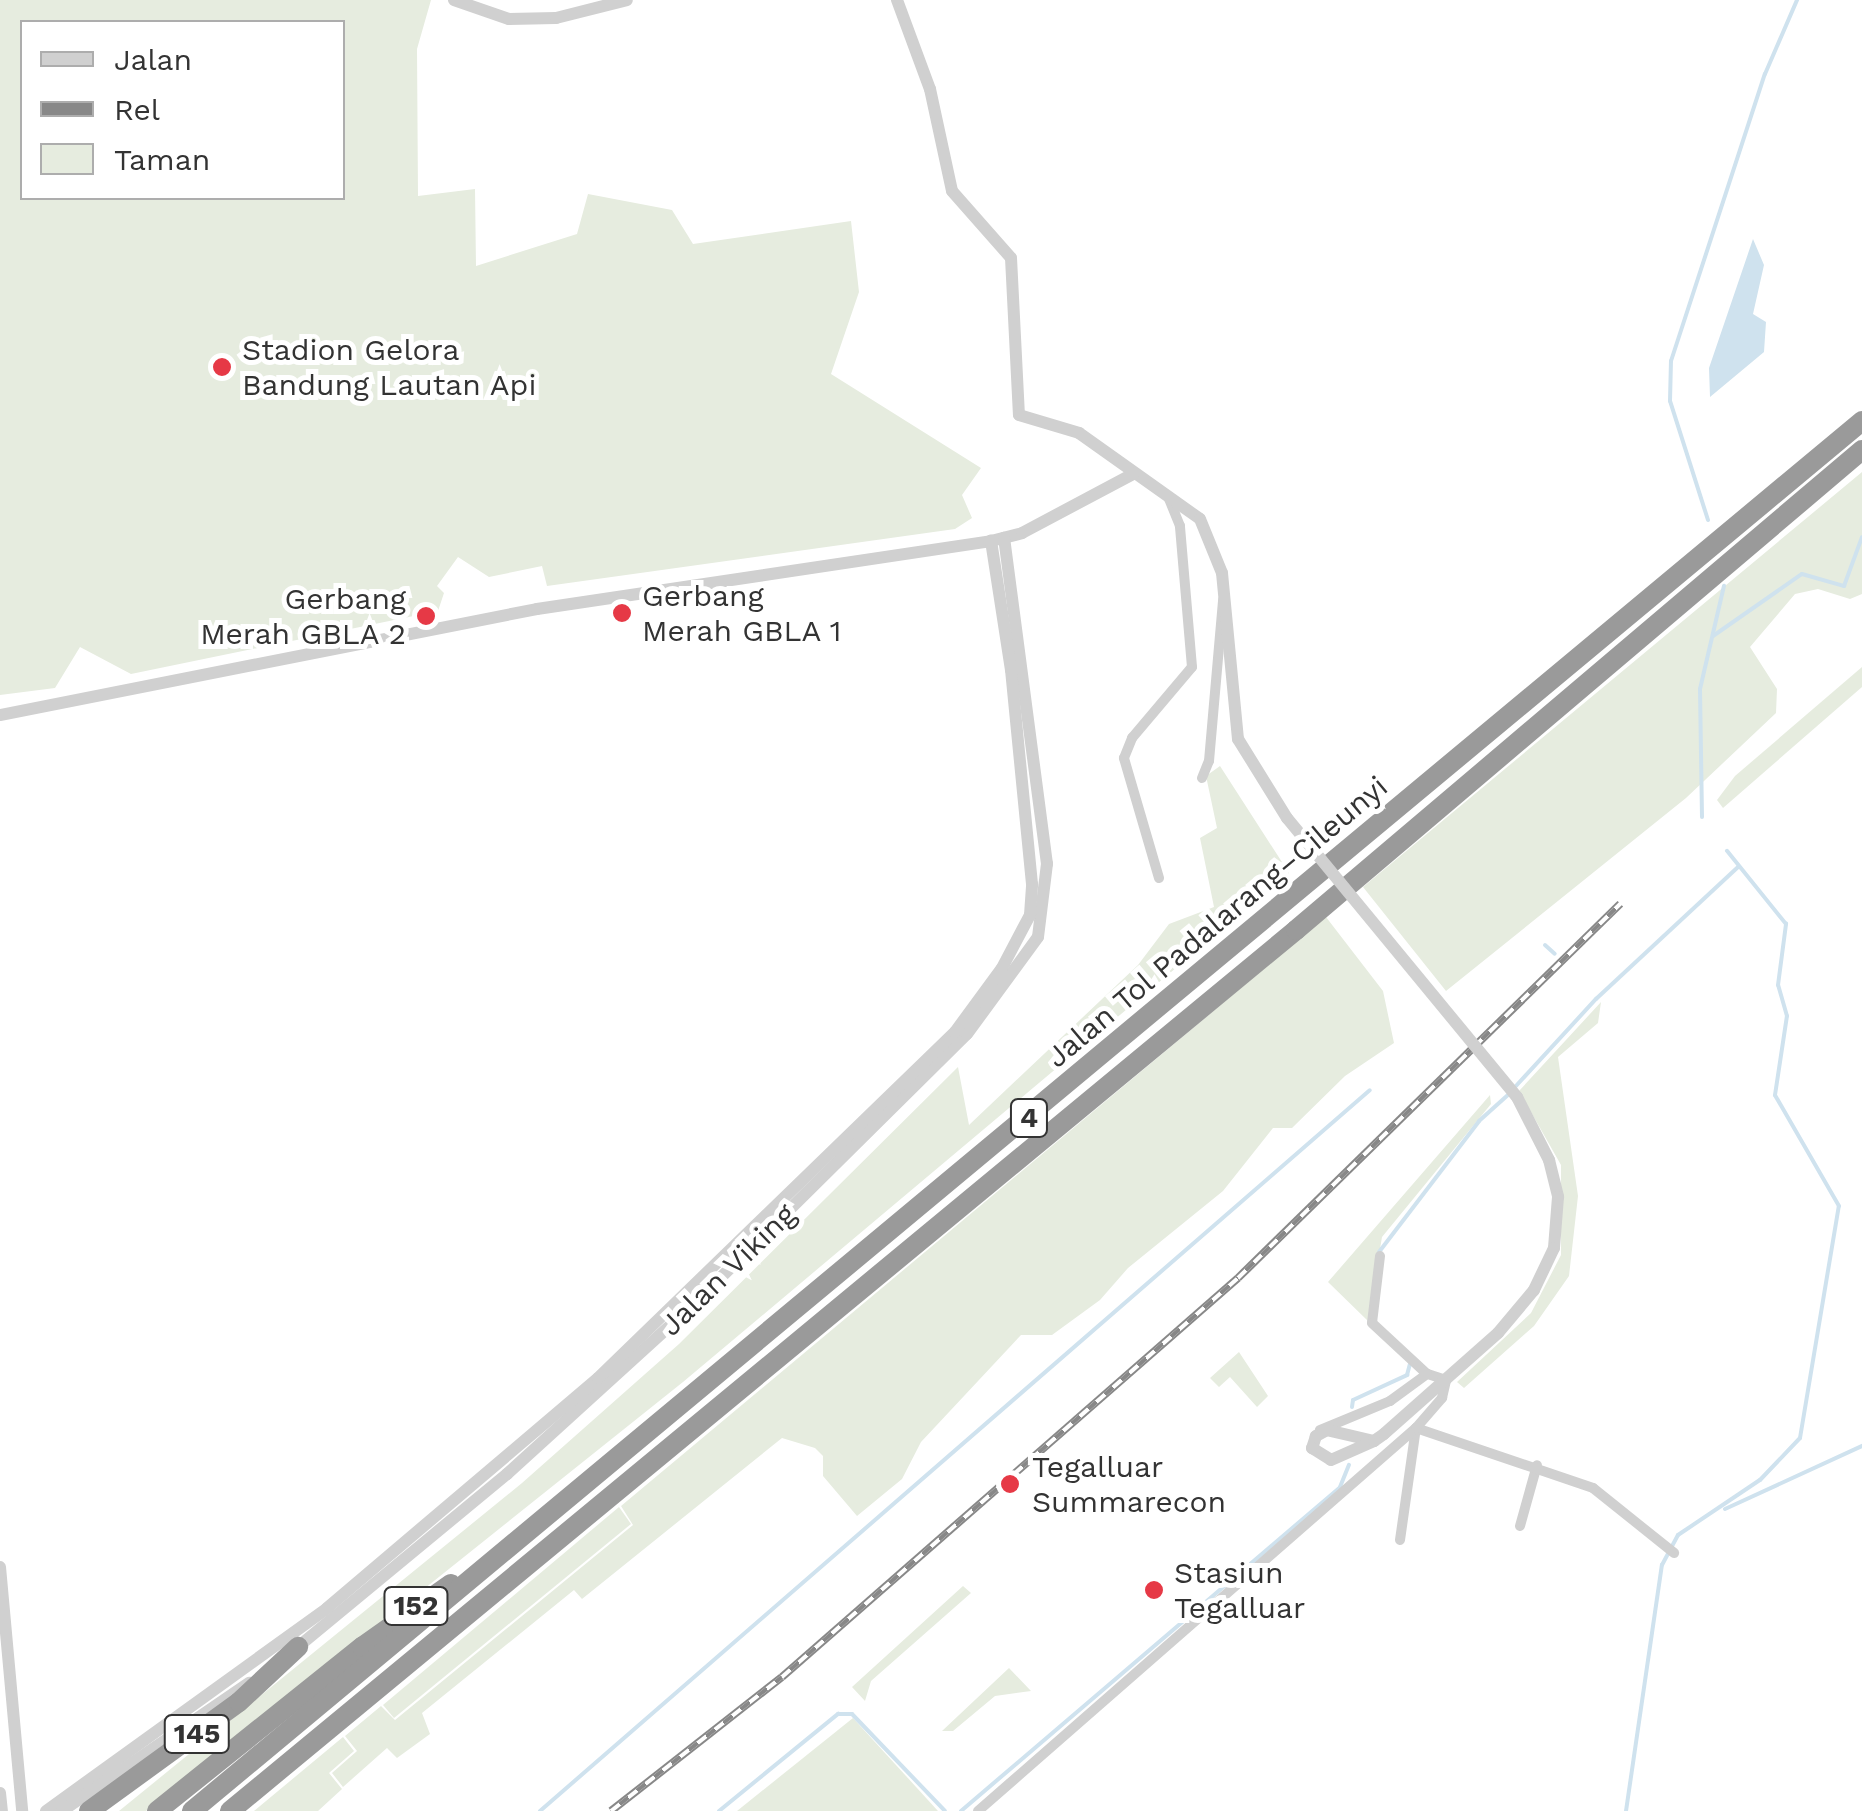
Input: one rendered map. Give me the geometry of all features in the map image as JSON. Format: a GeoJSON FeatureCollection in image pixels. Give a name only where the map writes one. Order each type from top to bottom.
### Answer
{"type":"FeatureCollection","features":[{"type":"Feature","properties":{"kind":"highway","name":"Jalan Tol Padalarang–Cileunyi"},"geometry":{"type":"LineString","coordinates":[[192,1811],[1862,422]]}},
{"type":"Feature","properties":{"kind":"highway","name":"Jalan Tol Padalarang–Cileunyi"},"geometry":{"type":"LineString","coordinates":[[230,1811],[1862,450]]}},
{"type":"Feature","properties":{"kind":"highway"},"geometry":{"type":"LineString","coordinates":[[517,1544],[532,1563]]}},
{"type":"Feature","properties":{"kind":"highway","name":"152"},"geometry":{"type":"LineString","coordinates":[[322,1678],[418,1605],[517,1544]]}},
{"type":"Feature","properties":{"kind":"highway","name":"145"},"geometry":{"type":"LineString","coordinates":[[89,1811],[239,1702],[298,1647]]}},
{"type":"Feature","properties":{"kind":"highway","name":"145"},"geometry":{"type":"LineString","coordinates":[[157,1811],[322,1678]]}},
{"type":"Feature","properties":{"kind":"street"},"geometry":{"type":"LineString","coordinates":[[454,0],[509,19],[556,18],[627,0]]}},
{"type":"Feature","properties":{"kind":"street"},"geometry":{"type":"LineString","coordinates":[[897,0],[930,89],[952,191],[1011,258],[1019,415],[1079,433],[1200,519],[1226,594],[1238,739],[1287,818],[1517,1096],[1544,1147],[1558,1198],[1554,1248],[1534,1290],[1498,1333],[1379,1438],[1337,1457],[1322,1460],[1314,1453],[1318,1434],[1390,1401],[1427,1374],[1439,1374],[1447,1386],[1416,1428],[978,1811]]}},
{"type":"Feature","properties":{"kind":"street"},"geometry":{"type":"LineString","coordinates":[[0,714],[537,610],[997,540],[1133,474]]}},
{"type":"Feature","properties":{"kind":"street"},"geometry":{"type":"LineString","coordinates":[[1160,878],[1124,758],[1132,738],[1192,666],[1180,526],[1168,495]]}},
{"type":"Feature","properties":{"kind":"street","name":"Jalan Viking"},"geometry":{"type":"LineString","coordinates":[[53,1809],[298,1647],[507,1474],[696,1302],[967,1034],[1038,937],[1046,864],[997,540]]}},
{"type":"Feature","properties":{"kind":"street","name":"Jalan Viking"},"geometry":{"type":"LineString","coordinates":[[53,1809],[327,1608],[598,1378],[930,1057],[1002,968],[1030,915],[1032,884],[997,540]]}},
{"type":"Feature","properties":{"kind":"street"},"geometry":{"type":"LineString","coordinates":[[1202,778],[1209,761],[1216,633],[1226,594]]}},
{"type":"Feature","properties":{"kind":"street"},"geometry":{"type":"LineString","coordinates":[[1380,1256],[1372,1324],[1427,1374]]}},
{"type":"Feature","properties":{"kind":"street"},"geometry":{"type":"LineString","coordinates":[[1339,1427],[1379,1438]]}},
{"type":"Feature","properties":{"kind":"street"},"geometry":{"type":"LineString","coordinates":[[1337,1457],[1339,1427]]}},
{"type":"Feature","properties":{"kind":"street"},"geometry":{"type":"LineString","coordinates":[[1416,1428],[1537,1465],[1593,1488],[1674,1553]]}},
{"type":"Feature","properties":{"kind":"street"},"geometry":{"type":"LineString","coordinates":[[1400,1540],[1416,1428]]}},
{"type":"Feature","properties":{"kind":"street"},"geometry":{"type":"LineString","coordinates":[[1520,1526],[1537,1465]]}},
{"type":"Feature","properties":{"kind":"street"},"geometry":{"type":"LineString","coordinates":[[0,1567],[22,1811]]}},
{"type":"Feature","properties":{"kind":"street"},"geometry":{"type":"LineString","coordinates":[[0,1793],[2,1811]]}},
{"type":"Feature","properties":{"kind":"street"},"geometry":{"type":"LineString","coordinates":[[21,1794],[32,1805],[53,1809]]}},
{"type":"Feature","properties":{"kind":"green space"},"geometry":{"type":"Polygon","coordinates":[[[0,0],[431,0],[417,49],[418,196],[475,189],[476,266],[577,234],[588,194],[672,210],[693,244],[851,221],[859,292],[831,374],[981,468],[962,495],[972,518],[955,529],[547,586],[542,566],[489,577],[458,557],[437,586],[444,593],[438,611],[131,674],[80,647],[55,688],[0,695],[0,0]]]}},
{"type":"Feature","properties":{"kind":"green space"},"geometry":{"type":"Polygon","coordinates":[[[1862,472],[1862,594],[1850,599],[1818,589],[1795,594],[1750,647],[1777,689],[1776,713],[1686,798],[1446,991],[1363,887],[1862,472]]]}},
{"type":"Feature","properties":{"kind":"green space"},"geometry":{"type":"Polygon","coordinates":[[[1862,667],[1862,687],[1723,808],[1717,800],[1735,776],[1862,667]]]}},
{"type":"Feature","properties":{"kind":"green space"},"geometry":{"type":"Polygon","coordinates":[[[1220,766],[1289,873],[683,1382],[146,1811],[119,1811],[522,1483],[679,1344],[958,1067],[969,1125],[1138,965],[1169,924],[1214,907],[1200,838],[1217,828],[1206,776],[1220,766]]]}},
{"type":"Feature","properties":{"kind":"green space"},"geometry":{"type":"Polygon","coordinates":[[[1326,917],[1383,991],[1394,1043],[1345,1076],[1292,1128],[1273,1128],[1223,1191],[1128,1268],[1100,1300],[1052,1335],[1021,1335],[921,1442],[902,1479],[857,1516],[823,1476],[823,1456],[815,1448],[782,1438],[582,1599],[574,1590],[422,1713],[430,1734],[397,1758],[387,1748],[343,1787],[332,1773],[357,1751],[345,1736],[381,1706],[395,1720],[633,1525],[621,1506],[1326,917]]]}},
{"type":"Feature","properties":{"kind":"green space"},"geometry":{"type":"Polygon","coordinates":[[[1601,1002],[1598,1023],[1558,1057],[1578,1196],[1569,1276],[1534,1326],[1464,1388],[1457,1382],[1531,1313],[1561,1255],[1561,1165],[1519,1091],[1601,1002]]]}},
{"type":"Feature","properties":{"kind":"green space"},"geometry":{"type":"Polygon","coordinates":[[[1490,1095],[1491,1104],[1382,1237],[1368,1321],[1328,1282],[1490,1095]]]}},
{"type":"Feature","properties":{"kind":"green space"},"geometry":{"type":"Polygon","coordinates":[[[1239,1352],[1268,1396],[1257,1407],[1230,1377],[1219,1387],[1210,1378],[1239,1352]]]}},
{"type":"Feature","properties":{"kind":"green space"},"geometry":{"type":"Polygon","coordinates":[[[619,1507],[631,1524],[394,1718],[383,1705],[619,1507]]]}},
{"type":"Feature","properties":{"kind":"green space"},"geometry":{"type":"Polygon","coordinates":[[[963,1586],[971,1593],[871,1681],[865,1701],[852,1687],[963,1586]]]}},
{"type":"Feature","properties":{"kind":"green space"},"geometry":{"type":"Polygon","coordinates":[[[1009,1668],[1031,1691],[995,1696],[953,1731],[942,1731],[1009,1668]]]}},
{"type":"Feature","properties":{"kind":"green space"},"geometry":{"type":"Polygon","coordinates":[[[853,1718],[938,1811],[737,1811],[853,1718]]]}},
{"type":"Feature","properties":{"kind":"green space"},"geometry":{"type":"Polygon","coordinates":[[[343,1737],[354,1751],[329,1773],[342,1789],[318,1811],[254,1811],[343,1737]]]}},
{"type":"Feature","properties":{"kind":"water"},"geometry":{"type":"Polygon","coordinates":[[[1753,239],[1764,265],[1753,314],[1766,322],[1764,352],[1710,397],[1709,368],[1753,239]]]}},
{"type":"Feature","properties":{"kind":"waterway"},"geometry":{"type":"LineString","coordinates":[[1708,520],[1670,401],[1671,361],[1765,74],[1797,0]]}},
{"type":"Feature","properties":{"kind":"waterway"},"geometry":{"type":"LineString","coordinates":[[1713,636],[1802,574],[1844,586],[1862,537]]}},
{"type":"Feature","properties":{"kind":"waterway"},"geometry":{"type":"LineString","coordinates":[[1702,817],[1700,689],[1724,586]]}},
{"type":"Feature","properties":{"kind":"waterway"},"geometry":{"type":"LineString","coordinates":[[1626,1811],[1662,1565],[1678,1535],[1760,1480],[1800,1438],[1839,1206],[1775,1095],[1787,1016],[1778,985],[1786,924],[1727,851]]}},
{"type":"Feature","properties":{"kind":"waterway"},"geometry":{"type":"LineString","coordinates":[[1515,1087],[1596,999],[1739,866]]}},
{"type":"Feature","properties":{"kind":"waterway"},"geometry":{"type":"LineString","coordinates":[[1545,945],[1555,954]]}},
{"type":"Feature","properties":{"kind":"waterway"},"geometry":{"type":"LineString","coordinates":[[540,1811],[1370,1090]]}},
{"type":"Feature","properties":{"kind":"waterway"},"geometry":{"type":"LineString","coordinates":[[1379,1252],[1479,1121],[1509,1094]]}},
{"type":"Feature","properties":{"kind":"waterway"},"geometry":{"type":"LineString","coordinates":[[1352,1407],[1353,1400],[1407,1375],[1410,1364]]}},
{"type":"Feature","properties":{"kind":"waterway"},"geometry":{"type":"LineString","coordinates":[[1725,1509],[1862,1446]]}},
{"type":"Feature","properties":{"kind":"waterway"},"geometry":{"type":"LineString","coordinates":[[961,1811],[1340,1487],[1349,1465]]}},
{"type":"Feature","properties":{"kind":"waterway"},"geometry":{"type":"LineString","coordinates":[[719,1811],[838,1714],[852,1714],[945,1811]]}},
{"type":"Feature","properties":{"kind":"railway"},"geometry":{"type":"LineString","coordinates":[[611,1811],[782,1677],[1238,1278],[1620,904]]}},
{"type":"Feature","properties":{"kind":"place","name":"Stadion Gelora Bandung Lautan Api"},"geometry":{"type":"Point","coordinates":[222,367]}},
{"type":"Feature","properties":{"kind":"place","name":"Gerbang Merah GBLA 1"},"geometry":{"type":"Point","coordinates":[622,613]}},
{"type":"Feature","properties":{"kind":"place","name":"Gerbang Merah GBLA 2"},"geometry":{"type":"Point","coordinates":[426,616]}},
{"type":"Feature","properties":{"kind":"place","name":"Tegalluar Summarecon"},"geometry":{"type":"Point","coordinates":[1010,1484]}},
{"type":"Feature","properties":{"kind":"place","name":"Stasiun Tegalluar"},"geometry":{"type":"Point","coordinates":[1154,1590]}}]}
